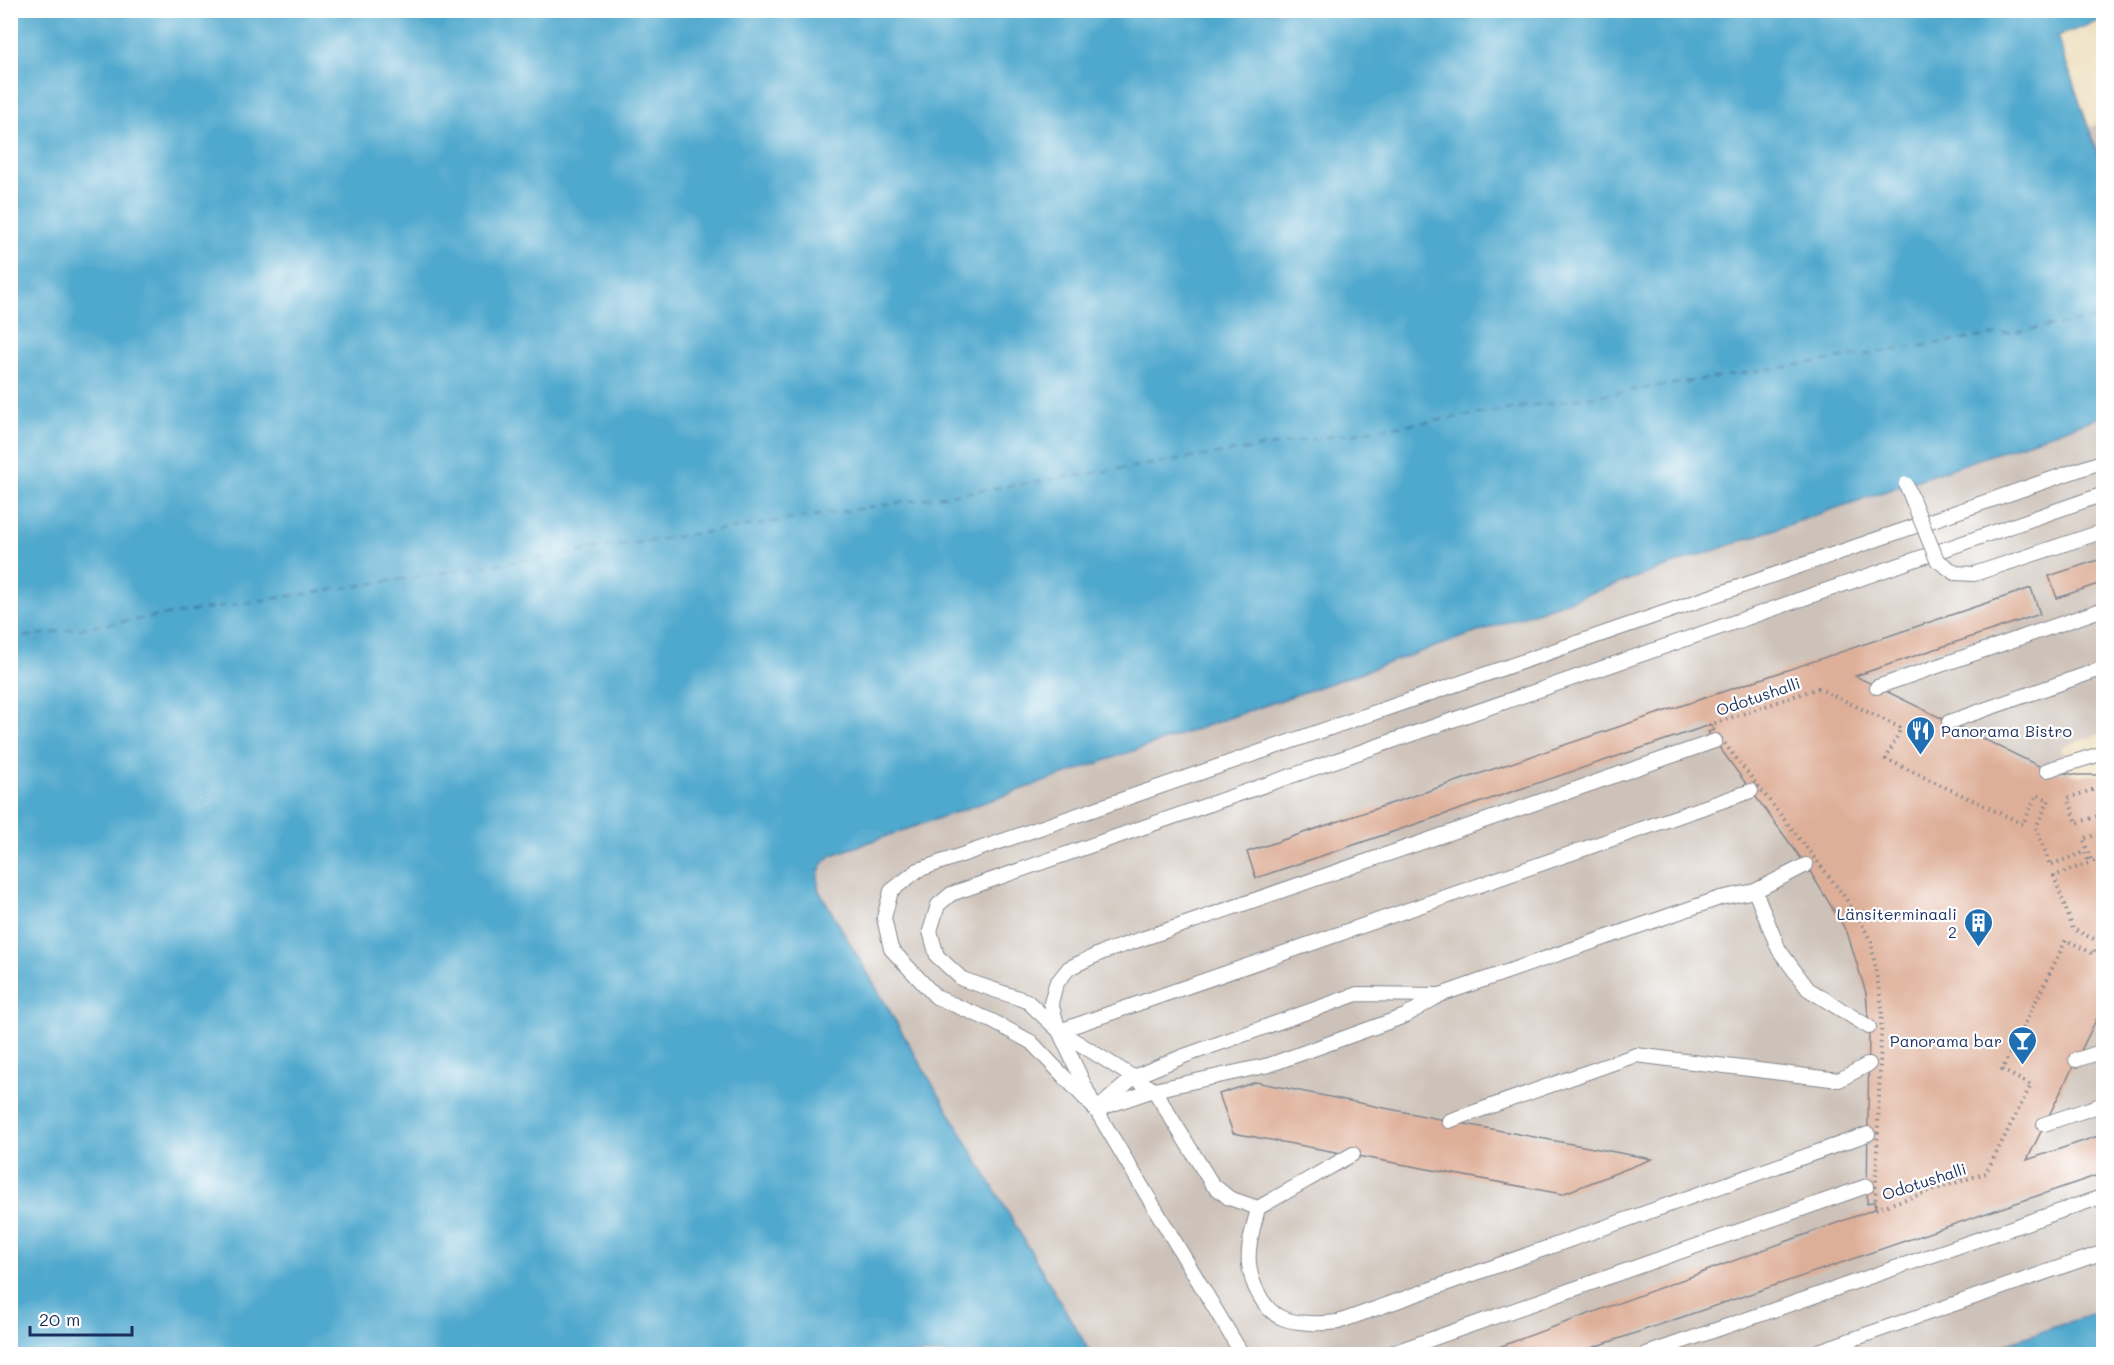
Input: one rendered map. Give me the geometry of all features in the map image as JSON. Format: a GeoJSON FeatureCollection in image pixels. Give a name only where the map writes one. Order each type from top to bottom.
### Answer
{"type":"FeatureCollection","features":[{"type":"Feature","properties":{"kind":"lane"},"geometry":{"type":"LineString","coordinates":[[1096,1110],[1031,1042],[992,1021],[936,997],[891,949],[884,918],[891,891],[918,870],[2103,461]]}},
{"type":"Feature","properties":{"kind":"lane"},"geometry":{"type":"LineString","coordinates":[[1906,484],[1937,560],[1955,573],[1974,574],[2103,531]]}},
{"type":"Feature","properties":{"kind":"lane"},"geometry":{"type":"LineString","coordinates":[[1258,1208],[1229,1198],[1212,1185],[1154,1090],[1059,1030],[1027,1001],[963,979],[938,956],[930,931],[938,905],[951,894],[2103,494]]}},
{"type":"Feature","properties":{"kind":"lane"},"geometry":{"type":"LineString","coordinates":[[1877,687],[2103,609]]}},
{"type":"Feature","properties":{"kind":"lane"},"geometry":{"type":"LineString","coordinates":[[1949,722],[2103,668]]}},
{"type":"Feature","properties":{"kind":"lane"},"geometry":{"type":"LineString","coordinates":[[1242,1354],[1096,1110],[1059,1030],[1052,1003],[1056,984],[1069,968],[1101,953],[1715,741]]}},
{"type":"Feature","properties":{"kind":"lane"},"geometry":{"type":"LineString","coordinates":[[2047,771],[2103,753]]}},
{"type":"Feature","properties":{"kind":"lane"},"geometry":{"type":"LineString","coordinates":[[1059,1030],[1751,791]]}},
{"type":"Feature","properties":{"kind":"lane"},"geometry":{"type":"LineString","coordinates":[[1096,1110],[1154,1090],[1269,1065],[1405,1016],[1440,995],[1720,898],[1755,891],[1806,865]]}},
{"type":"Feature","properties":{"kind":"lane"},"geometry":{"type":"LineString","coordinates":[[1755,891],[1779,950],[1808,989],[1869,1027]]}},
{"type":"Feature","properties":{"kind":"lane"},"geometry":{"type":"LineString","coordinates":[[1096,1110],[1134,1077],[1184,1056],[1357,994],[1440,995]]}},
{"type":"Feature","properties":{"kind":"lane"},"geometry":{"type":"LineString","coordinates":[[2076,1060],[2103,1051]]}},
{"type":"Feature","properties":{"kind":"lane"},"geometry":{"type":"LineString","coordinates":[[1449,1121],[1636,1055],[1839,1080],[1869,1064]]}},
{"type":"Feature","properties":{"kind":"lane"},"geometry":{"type":"LineString","coordinates":[[2044,1124],[2103,1104]]}},
{"type":"Feature","properties":{"kind":"lane"},"geometry":{"type":"LineString","coordinates":[[1353,1154],[1258,1208],[1250,1243],[1249,1264],[1253,1283],[1265,1304],[1282,1318],[1321,1325],[1348,1319],[1868,1134]]}},
{"type":"Feature","properties":{"kind":"lane"},"geometry":{"type":"LineString","coordinates":[[1389,1354],[1867,1186]]}},
{"type":"Feature","properties":{"kind":"lane"},"geometry":{"type":"LineString","coordinates":[[1646,1354],[2103,1196]]}},
{"type":"Feature","properties":{"kind":"lane"},"geometry":{"type":"LineString","coordinates":[[1810,1354],[2103,1252]]}},
{"type":"Feature","properties":{"kind":"path","name":"Odotushalli"},"geometry":{"type":"LineString","coordinates":[[1818,688],[1901,729],[1886,759],[2023,824],[2037,795],[2049,800],[2036,828],[2049,865],[2085,852],[2089,863],[2054,876],[2073,929],[2100,942],[2094,954],[2066,940],[2002,1070],[2031,1085],[1986,1173],[1875,1209],[1882,1007],[1871,942],[1857,914],[1835,884],[1710,725],[1818,688]]}},
{"type":"Feature","properties":{"kind":"path"},"geometry":{"type":"LineString","coordinates":[[2103,786],[2068,798],[2077,823],[2103,814]]}},
{"type":"Feature","properties":{"kind":"path"},"geometry":{"type":"LineString","coordinates":[[2103,832],[2083,839],[2092,862],[2103,858]]}},
{"type":"Feature","properties":{"kind":"shaded area"},"geometry":{"type":"Polygon","coordinates":[[[2103,122],[2103,170],[2089,127],[2103,122]]]}},
{"type":"Feature","properties":{"kind":"shaded area"},"geometry":{"type":"Polygon","coordinates":[[[2103,416],[2103,733],[2061,747],[2103,866],[2103,1310],[1977,1354],[1091,1354],[818,889],[817,875],[821,863],[832,855],[2103,416]]]}},
{"type":"Feature","properties":{"kind":"water"},"geometry":{"type":"Polygon","coordinates":[[[10,11],[2103,11],[2103,20],[2057,36],[2103,170],[2103,416],[832,855],[820,869],[818,889],[1091,1354],[11,1354],[10,11]]]}},
{"type":"Feature","properties":{"kind":"water"},"geometry":{"type":"Polygon","coordinates":[[[2103,1310],[2103,1354],[1977,1354],[2103,1310]]]}},
{"type":"Feature","properties":{"kind":"building"},"geometry":{"type":"Polygon","coordinates":[[[2104,558],[2104,582],[2057,598],[2049,576],[2104,558]]]}},
{"type":"Feature","properties":{"kind":"building","name":"Länsiterminaali 2"},"geometry":{"type":"Polygon","coordinates":[[[2031,588],[2040,614],[1855,676],[2047,770],[2077,775],[2104,775],[2104,1004],[2027,1160],[2104,1134],[2104,1173],[1574,1354],[1498,1354],[1496,1348],[1875,1209],[1875,1201],[1867,1204],[1869,1027],[1866,993],[1847,932],[1806,865],[1708,732],[1714,730],[1710,725],[1256,878],[1247,852],[2031,588]]]}},
{"type":"Feature","properties":{"kind":"building"},"geometry":{"type":"Polygon","coordinates":[[[1256,1082],[1652,1159],[1562,1194],[1233,1133],[1219,1094],[1256,1082]]]}},
{"type":"Feature","properties":{"kind":"ferry route"},"geometry":{"type":"LineString","coordinates":[[10,639],[2104,318]]}},
{"type":"Feature","properties":{"kind":"place","name":"Panorama Bistro"},"geometry":{"type":"Point","coordinates":[1920,756]}},
{"type":"Feature","properties":{"kind":"place","name":"Länsiterminaali 2"},"geometry":{"type":"Point","coordinates":[1978,948]}},
{"type":"Feature","properties":{"kind":"place","name":"Panorama bar"},"geometry":{"type":"Point","coordinates":[2023,1066]}}]}
